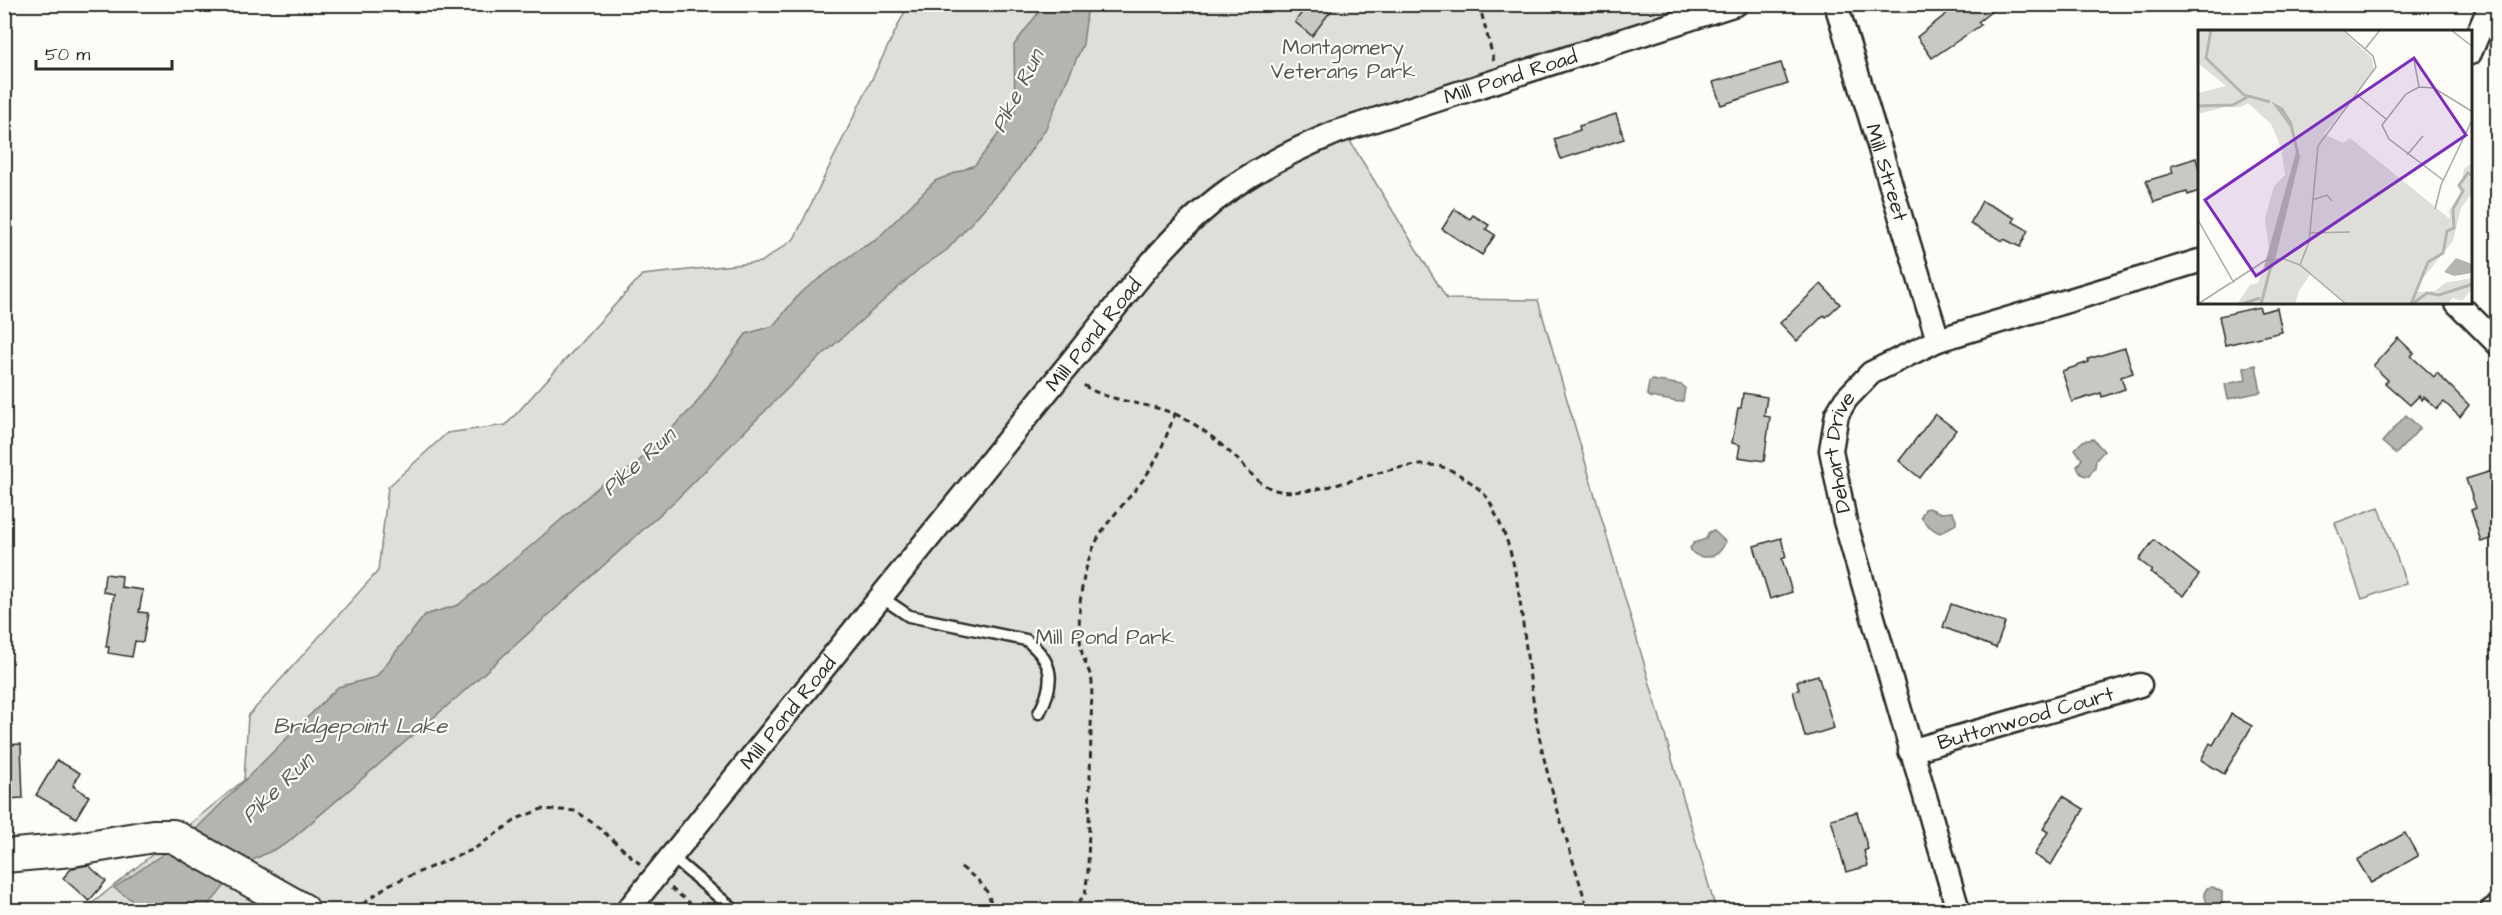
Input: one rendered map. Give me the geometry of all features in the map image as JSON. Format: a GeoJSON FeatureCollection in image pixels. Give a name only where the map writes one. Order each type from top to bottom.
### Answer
{"type":"FeatureCollection","features":[{"type":"Feature","properties":{"kind":"street","name":"Mill Pond Road"},"geometry":{"type":"LineString","coordinates":[[628,910],[1167,244],[1186,224],[1224,192],[1277,159],[1337,132],[1736,4]]}},
{"type":"Feature","properties":{"kind":"street","name":"Mill Street"},"geometry":{"type":"LineString","coordinates":[[1836,4],[1938,340]]}},
{"type":"Feature","properties":{"kind":"street"},"geometry":{"type":"LineString","coordinates":[[2472,48],[2486,15]]}},
{"type":"Feature","properties":{"kind":"street","name":"Dehart Drive"},"geometry":{"type":"LineString","coordinates":[[1958,910],[1910,751],[1845,520],[1831,450],[1838,414],[1846,399],[1871,373],[1938,340],[2198,261]]}},
{"type":"Feature","properties":{"kind":"street"},"geometry":{"type":"LineString","coordinates":[[2458,304],[2498,344]]}},
{"type":"Feature","properties":{"kind":"street","name":"Buttonwood Court"},"geometry":{"type":"LineString","coordinates":[[1910,751],[2140,685]]}},
{"type":"Feature","properties":{"kind":"street"},"geometry":{"type":"LineString","coordinates":[[4,856],[72,850],[153,836],[180,838],[303,910]]}},
{"type":"Feature","properties":{"kind":"street"},"geometry":{"type":"LineString","coordinates":[[2492,910],[2498,907]]}},
{"type":"Feature","properties":{"kind":"lane"},"geometry":{"type":"LineString","coordinates":[[881,597],[909,616],[1026,640],[1041,652],[1050,679],[1047,698],[1039,713]]}},
{"type":"Feature","properties":{"kind":"lane"},"geometry":{"type":"LineString","coordinates":[[672,857],[734,910]]}},
{"type":"Feature","properties":{"kind":"path"},"geometry":{"type":"LineString","coordinates":[[1080,382],[1087,388],[1108,396],[1143,403],[1190,421],[1238,460],[1253,477],[1277,490],[1302,492],[1330,487],[1405,466],[1423,464],[1447,468],[1486,496],[1503,528],[1515,565],[1538,730],[1546,771],[1588,910]]}},
{"type":"Feature","properties":{"kind":"path"},"geometry":{"type":"LineString","coordinates":[[1071,910],[1084,895],[1088,871],[1092,682],[1090,670],[1081,650],[1079,621],[1084,580],[1094,546],[1104,529],[1153,465],[1175,414]]}},
{"type":"Feature","properties":{"kind":"path"},"geometry":{"type":"LineString","coordinates":[[355,910],[388,885],[474,849],[519,818],[542,809],[576,811],[597,826],[645,868]]}},
{"type":"Feature","properties":{"kind":"path"},"geometry":{"type":"LineString","coordinates":[[961,867],[984,885],[992,910]]}},
{"type":"Feature","properties":{"kind":"path"},"geometry":{"type":"LineString","coordinates":[[664,883],[698,910]]}},
{"type":"Feature","properties":{"kind":"green space"},"geometry":{"type":"Polygon","coordinates":[[[908,5],[1693,5],[1337,120],[1447,299],[1538,300],[1716,910],[84,910],[244,780],[248,716],[378,571],[388,487],[447,433],[506,425],[642,275],[761,262],[794,239],[908,5]]]}},
{"type":"Feature","properties":{"kind":"green space"},"geometry":{"type":"Polygon","coordinates":[[[2379,507],[2406,583],[2362,599],[2335,523],[2379,507]]]}},
{"type":"Feature","properties":{"kind":"water","name":"Bridgepoint Lake"},"geometry":{"type":"Polygon","coordinates":[[[1044,5],[1088,5],[1083,44],[1045,130],[1014,175],[947,250],[919,269],[808,368],[677,499],[461,694],[286,844],[248,862],[205,910],[147,910],[114,888],[189,836],[338,687],[376,677],[425,615],[458,605],[603,483],[633,467],[694,406],[746,334],[773,326],[800,293],[858,250],[876,240],[935,181],[975,165],[1015,112],[1014,45],[1044,5]]]}},
{"type":"Feature","properties":{"kind":"water"},"geometry":{"type":"Polygon","coordinates":[[[2256,365],[2261,392],[2228,399],[2225,384],[2246,380],[2244,368],[2256,365]]]}},
{"type":"Feature","properties":{"kind":"water"},"geometry":{"type":"Polygon","coordinates":[[[1652,380],[1682,385],[1685,388],[1683,401],[1650,397],[1647,394],[1649,382],[1652,380]]]}},
{"type":"Feature","properties":{"kind":"water"},"geometry":{"type":"Polygon","coordinates":[[[2406,415],[2420,428],[2396,454],[2382,442],[2406,415]]]}},
{"type":"Feature","properties":{"kind":"water"},"geometry":{"type":"Polygon","coordinates":[[[2093,439],[2104,451],[2087,476],[2081,474],[2077,466],[2082,459],[2075,449],[2083,441],[2093,439]]]}},
{"type":"Feature","properties":{"kind":"water"},"geometry":{"type":"Polygon","coordinates":[[[1929,508],[1941,513],[1952,512],[1956,524],[1940,533],[1934,530],[1921,517],[1925,509],[1929,508]]]}},
{"type":"Feature","properties":{"kind":"water"},"geometry":{"type":"Polygon","coordinates":[[[1713,530],[1726,542],[1721,550],[1708,557],[1692,552],[1690,548],[1694,543],[1706,539],[1708,533],[1713,530]]]}},
{"type":"Feature","properties":{"kind":"water"},"geometry":{"type":"Polygon","coordinates":[[[2213,887],[2222,892],[2222,903],[2226,905],[2226,910],[2205,910],[2207,904],[2204,893],[2207,888],[2213,887]]]}},
{"type":"Feature","properties":{"kind":"building"},"geometry":{"type":"Polygon","coordinates":[[[1308,4],[1336,4],[1312,36],[1295,22],[1308,4]]]}},
{"type":"Feature","properties":{"kind":"building"},"geometry":{"type":"Polygon","coordinates":[[[1959,4],[2001,4],[1978,22],[1981,25],[1932,58],[1917,37],[1959,4]]]}},
{"type":"Feature","properties":{"kind":"building"},"geometry":{"type":"Polygon","coordinates":[[[1781,63],[1788,84],[1721,105],[1713,82],[1781,63]]]}},
{"type":"Feature","properties":{"kind":"building"},"geometry":{"type":"Polygon","coordinates":[[[1616,114],[1624,139],[1561,159],[1554,139],[1580,130],[1579,126],[1616,114]]]}},
{"type":"Feature","properties":{"kind":"building"},"geometry":{"type":"Polygon","coordinates":[[[2196,158],[2198,191],[2188,195],[2187,192],[2154,202],[2146,181],[2173,173],[2171,166],[2196,158]]]}},
{"type":"Feature","properties":{"kind":"building"},"geometry":{"type":"Polygon","coordinates":[[[1982,201],[2015,218],[2013,222],[2028,230],[2020,247],[1970,224],[1982,201]]]}},
{"type":"Feature","properties":{"kind":"building"},"geometry":{"type":"Polygon","coordinates":[[[1455,209],[1470,219],[1473,215],[1489,225],[1486,229],[1495,235],[1482,255],[1442,229],[1455,209]]]}},
{"type":"Feature","properties":{"kind":"building"},"geometry":{"type":"Polygon","coordinates":[[[1821,284],[1840,304],[1826,317],[1824,315],[1797,341],[1780,323],[1821,284]]]}},
{"type":"Feature","properties":{"kind":"building"},"geometry":{"type":"Polygon","coordinates":[[[2259,307],[2261,312],[2277,308],[2282,332],[2225,345],[2219,316],[2259,307]]]}},
{"type":"Feature","properties":{"kind":"building"},"geometry":{"type":"Polygon","coordinates":[[[2398,338],[2414,353],[2411,356],[2434,377],[2437,373],[2469,405],[2460,417],[2444,402],[2437,409],[2424,397],[2422,400],[2419,396],[2410,405],[2385,383],[2388,380],[2373,366],[2398,338]]]}},
{"type":"Feature","properties":{"kind":"building"},"geometry":{"type":"Polygon","coordinates":[[[2125,348],[2133,373],[2121,377],[2125,389],[2102,397],[2101,393],[2072,402],[2062,371],[2089,362],[2088,359],[2125,348]]]}},
{"type":"Feature","properties":{"kind":"building"},"geometry":{"type":"Polygon","coordinates":[[[1743,393],[1767,397],[1764,416],[1770,417],[1764,461],[1738,457],[1740,445],[1732,443],[1743,393]]]}},
{"type":"Feature","properties":{"kind":"building"},"geometry":{"type":"Polygon","coordinates":[[[1935,414],[1956,430],[1920,478],[1899,461],[1935,414]]]}},
{"type":"Feature","properties":{"kind":"building"},"geometry":{"type":"Polygon","coordinates":[[[2495,470],[2498,478],[2498,536],[2481,542],[2471,510],[2476,508],[2466,479],[2495,470]]]}},
{"type":"Feature","properties":{"kind":"building"},"geometry":{"type":"Polygon","coordinates":[[[1781,538],[1786,557],[1782,559],[1792,592],[1770,599],[1754,546],[1781,538]]]}},
{"type":"Feature","properties":{"kind":"building"},"geometry":{"type":"Polygon","coordinates":[[[2154,540],[2199,575],[2184,596],[2150,572],[2152,570],[2139,560],[2154,540]]]}},
{"type":"Feature","properties":{"kind":"building"},"geometry":{"type":"Polygon","coordinates":[[[105,574],[122,576],[121,587],[143,590],[139,612],[148,613],[143,642],[135,641],[132,657],[108,653],[109,647],[106,647],[114,594],[103,592],[105,574]]]}},
{"type":"Feature","properties":{"kind":"building"},"geometry":{"type":"Polygon","coordinates":[[[1951,604],[2005,623],[1996,648],[1943,627],[1951,604]]]}},
{"type":"Feature","properties":{"kind":"building"},"geometry":{"type":"Polygon","coordinates":[[[1818,675],[1834,728],[1805,737],[1793,691],[1799,690],[1797,681],[1818,675]]]}},
{"type":"Feature","properties":{"kind":"building"},"geometry":{"type":"Polygon","coordinates":[[[2231,714],[2252,726],[2224,774],[2201,760],[2210,743],[2213,745],[2231,714]]]}},
{"type":"Feature","properties":{"kind":"building"},"geometry":{"type":"Polygon","coordinates":[[[21,744],[23,798],[6,799],[4,745],[21,744]]]}},
{"type":"Feature","properties":{"kind":"building"},"geometry":{"type":"Polygon","coordinates":[[[57,760],[80,773],[73,786],[89,796],[76,818],[36,795],[57,760]]]}},
{"type":"Feature","properties":{"kind":"building"},"geometry":{"type":"Polygon","coordinates":[[[2063,796],[2084,809],[2051,865],[2034,855],[2048,832],[2043,829],[2063,796]]]}},
{"type":"Feature","properties":{"kind":"building"},"geometry":{"type":"Polygon","coordinates":[[[1857,812],[1868,849],[1864,851],[1868,866],[1846,872],[1831,819],[1857,812]]]}},
{"type":"Feature","properties":{"kind":"building"},"geometry":{"type":"Polygon","coordinates":[[[2405,833],[2418,856],[2371,883],[2357,860],[2405,833]]]}},
{"type":"Feature","properties":{"kind":"building"},"geometry":{"type":"Polygon","coordinates":[[[88,865],[106,881],[89,901],[63,878],[72,868],[88,865]]]}},
{"type":"Feature","properties":{"kind":"park label","name":"Montgomery Veterans Park"},"geometry":{"type":"Point","coordinates":[1343,59]}},
{"type":"Feature","properties":{"kind":"park label","name":"Mill Pond Park"},"geometry":{"type":"Point","coordinates":[1105,637]}},
{"type":"Feature","properties":{"kind":"water label","name":"Pike Run"},"geometry":{"type":"Point","coordinates":[1018,91]}},
{"type":"Feature","properties":{"kind":"water label","name":"Pike Run"},"geometry":{"type":"Point","coordinates":[639,462]}},
{"type":"Feature","properties":{"kind":"water label","name":"Pike Run"},"geometry":{"type":"Point","coordinates":[278,788]}}]}
